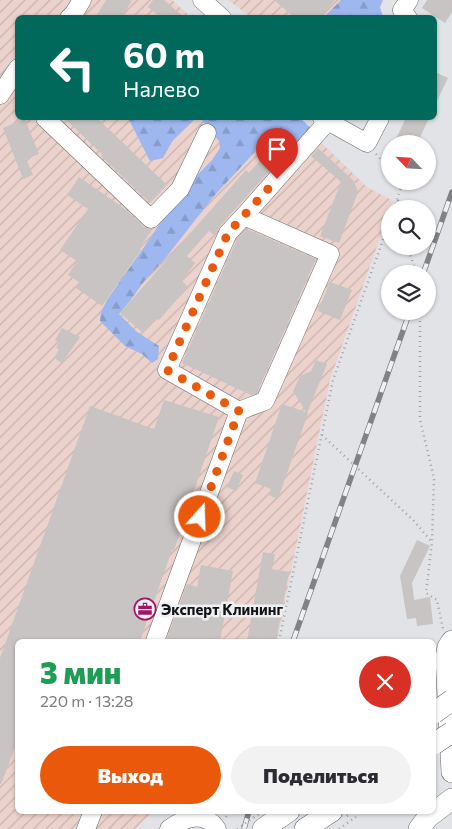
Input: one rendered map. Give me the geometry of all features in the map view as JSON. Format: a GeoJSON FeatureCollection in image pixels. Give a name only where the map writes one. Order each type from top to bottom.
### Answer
{"type":"FeatureCollection","features":[{"type":"Feature","properties":{"kind":"main road"},"geometry":{"type":"LineString","coordinates":[[448,635],[446,658],[452,772]]}},
{"type":"Feature","properties":{"kind":"main road"},"geometry":{"type":"LineString","coordinates":[[436,712],[452,700]]}},
{"type":"Feature","properties":{"kind":"main road"},"geometry":{"type":"LineString","coordinates":[[436,743],[452,732]]}},
{"type":"Feature","properties":{"kind":"main road"},"geometry":{"type":"LineString","coordinates":[[436,812],[450,804]]}},
{"type":"Feature","properties":{"kind":"main road"},"geometry":{"type":"LineString","coordinates":[[263,829],[285,814]]}},
{"type":"Feature","properties":{"kind":"main road"},"geometry":{"type":"LineString","coordinates":[[305,829],[328,814]]}},
{"type":"Feature","properties":{"kind":"main road"},"geometry":{"type":"LineString","coordinates":[[419,829],[428,817],[433,814]]}},
{"type":"Feature","properties":{"kind":"street"},"geometry":{"type":"LineString","coordinates":[[72,15],[82,0]]}},
{"type":"Feature","properties":{"kind":"street"},"geometry":{"type":"LineString","coordinates":[[202,0],[219,15]]}},
{"type":"Feature","properties":{"kind":"street"},"geometry":{"type":"LineString","coordinates":[[406,15],[402,10],[409,0]]}},
{"type":"Feature","properties":{"kind":"street"},"geometry":{"type":"LineString","coordinates":[[47,120],[151,219],[180,189],[207,133]]}},
{"type":"Feature","properties":{"kind":"street"},"geometry":{"type":"LineString","coordinates":[[239,411],[167,370],[228,233],[324,120]]}},
{"type":"Feature","properties":{"kind":"street"},"geometry":{"type":"LineString","coordinates":[[327,120],[367,143],[379,120]]}},
{"type":"Feature","properties":{"kind":"street"},"geometry":{"type":"LineString","coordinates":[[156,639],[239,411],[265,401],[330,254],[244,216]]}},
{"type":"Feature","properties":{"kind":"street"},"geometry":{"type":"LineString","coordinates":[[86,829],[92,814]]}},
{"type":"Feature","properties":{"kind":"street"},"geometry":{"type":"LineString","coordinates":[[169,829],[195,814],[214,825],[221,823]]}},
{"type":"Feature","properties":{"kind":"path"},"geometry":{"type":"LineString","coordinates":[[367,143],[381,159]]}},
{"type":"Feature","properties":{"kind":"path"},"geometry":{"type":"LineString","coordinates":[[398,198],[400,190]]}},
{"type":"Feature","properties":{"kind":"path"},"geometry":{"type":"LineString","coordinates":[[279,639],[333,380],[381,245]]}},
{"type":"Feature","properties":{"kind":"path"},"geometry":{"type":"LineString","coordinates":[[420,320],[420,420],[434,478],[432,542],[426,593],[437,600],[448,635]]}},
{"type":"Feature","properties":{"kind":"path"},"geometry":{"type":"LineString","coordinates":[[322,435],[414,521],[432,542]]}},
{"type":"Feature","properties":{"kind":"path"},"geometry":{"type":"LineString","coordinates":[[237,829],[259,814]]}},
{"type":"Feature","properties":{"kind":"path"},"geometry":{"type":"LineString","coordinates":[[339,829],[357,816]]}},
{"type":"Feature","properties":{"kind":"shaded area"},"geometry":{"type":"Polygon","coordinates":[[[0,0],[172,0],[189,15],[15,15],[15,120],[298,120],[367,187],[391,200],[381,200],[381,235],[330,380],[277,639],[15,639],[15,814],[150,814],[135,829],[0,829],[0,0]]]}},
{"type":"Feature","properties":{"kind":"shaded area"},"geometry":{"type":"Polygon","coordinates":[[[228,0],[379,0],[368,15],[248,15],[228,0]]]}},
{"type":"Feature","properties":{"kind":"green space"},"geometry":{"type":"Polygon","coordinates":[[[341,0],[383,0],[380,7],[382,15],[326,15],[341,0]]]}},
{"type":"Feature","properties":{"kind":"green space"},"geometry":{"type":"Polygon","coordinates":[[[129,120],[194,120],[173,140],[163,158],[150,161],[129,120]]]}},
{"type":"Feature","properties":{"kind":"green space"},"geometry":{"type":"Polygon","coordinates":[[[202,120],[302,120],[311,128],[295,146],[283,130],[277,131],[266,140],[214,196],[119,314],[137,332],[159,346],[158,359],[152,363],[142,354],[125,346],[100,321],[101,312],[107,300],[179,194],[212,160],[220,148],[219,141],[202,120]]]}},
{"type":"Feature","properties":{"kind":"building"},"geometry":{"type":"Polygon","coordinates":[[[106,0],[132,0],[124,15],[101,15],[98,13],[106,0]]]}},
{"type":"Feature","properties":{"kind":"building"},"geometry":{"type":"Polygon","coordinates":[[[153,0],[164,0],[182,15],[157,15],[148,7],[153,0]]]}},
{"type":"Feature","properties":{"kind":"building"},"geometry":{"type":"Polygon","coordinates":[[[274,0],[335,0],[322,15],[292,15],[274,0]]]}},
{"type":"Feature","properties":{"kind":"building"},"geometry":{"type":"Polygon","coordinates":[[[427,0],[452,0],[452,12],[445,23],[437,18],[437,15],[433,15],[422,8],[427,0]]]}},
{"type":"Feature","properties":{"kind":"building"},"geometry":{"type":"Polygon","coordinates":[[[437,73],[448,78],[437,101],[437,73]]]}},
{"type":"Feature","properties":{"kind":"building"},"geometry":{"type":"Polygon","coordinates":[[[25,120],[39,154],[26,159],[33,175],[23,179],[3,128],[25,120]]]}},
{"type":"Feature","properties":{"kind":"building"},"geometry":{"type":"Polygon","coordinates":[[[66,120],[99,120],[167,185],[150,203],[101,156],[103,155],[66,120]]]}},
{"type":"Feature","properties":{"kind":"building"},"geometry":{"type":"Polygon","coordinates":[[[405,120],[428,120],[421,135],[398,135],[405,120]]]}},
{"type":"Feature","properties":{"kind":"building"},"geometry":{"type":"Polygon","coordinates":[[[282,135],[293,145],[220,226],[215,236],[209,231],[187,256],[195,263],[182,281],[188,287],[159,320],[156,318],[143,333],[120,313],[246,170],[249,173],[282,135]]]}},
{"type":"Feature","properties":{"kind":"building"},"geometry":{"type":"Polygon","coordinates":[[[318,148],[354,181],[358,192],[339,243],[320,236],[341,182],[311,156],[318,148]]]}},
{"type":"Feature","properties":{"kind":"building"},"geometry":{"type":"Polygon","coordinates":[[[79,177],[125,209],[144,227],[153,229],[139,248],[141,250],[102,306],[76,288],[79,282],[68,275],[77,261],[60,250],[88,209],[67,195],[79,177]]]}},
{"type":"Feature","properties":{"kind":"building"},"geometry":{"type":"Polygon","coordinates":[[[247,229],[316,259],[257,393],[251,395],[182,363],[237,239],[247,229]]]}},
{"type":"Feature","properties":{"kind":"building"},"geometry":{"type":"Polygon","coordinates":[[[330,282],[352,290],[340,320],[318,311],[330,282]]]}},
{"type":"Feature","properties":{"kind":"building"},"geometry":{"type":"Polygon","coordinates":[[[62,328],[80,337],[62,363],[54,358],[59,349],[56,348],[59,342],[55,340],[62,328]]]}},
{"type":"Feature","properties":{"kind":"building"},"geometry":{"type":"Polygon","coordinates":[[[316,360],[327,364],[307,413],[278,499],[269,495],[271,489],[255,483],[282,404],[306,412],[293,391],[300,376],[311,371],[316,360]]]}},
{"type":"Feature","properties":{"kind":"building"},"geometry":{"type":"Polygon","coordinates":[[[164,400],[219,417],[174,550],[172,550],[141,639],[15,639],[15,748],[0,784],[0,658],[90,406],[154,429],[164,400]]]}},
{"type":"Feature","properties":{"kind":"building"},"geometry":{"type":"Polygon","coordinates":[[[234,471],[243,475],[236,491],[227,487],[234,471]]]}},
{"type":"Feature","properties":{"kind":"building"},"geometry":{"type":"Polygon","coordinates":[[[417,540],[430,546],[412,583],[414,600],[430,597],[433,624],[417,626],[416,618],[407,619],[400,576],[417,540]]]}},
{"type":"Feature","properties":{"kind":"building"},"geometry":{"type":"Polygon","coordinates":[[[263,552],[275,554],[272,569],[289,572],[276,639],[247,639],[263,552]]]}},
{"type":"Feature","properties":{"kind":"building"},"geometry":{"type":"Polygon","coordinates":[[[201,565],[233,571],[220,639],[167,639],[187,584],[197,587],[201,565]]]}},
{"type":"Feature","properties":{"kind":"railway"},"geometry":{"type":"LineString","coordinates":[[426,265],[452,192]]}},
{"type":"Feature","properties":{"kind":"railway"},"geometry":{"type":"LineString","coordinates":[[294,639],[407,320]]}},
{"type":"Feature","properties":{"kind":"railway"},"geometry":{"type":"LineString","coordinates":[[244,829],[248,814]]}},
{"type":"Feature","properties":{"kind":"place","name":"Эксперт Клининг"},"geometry":{"type":"Point","coordinates":[145,609]}},
{"type":"Feature","properties":{"kind":"route"},"geometry":{"type":"LineString","coordinates":[[200,517],[239,411],[167,370],[228,233],[277,179]]}}]}
